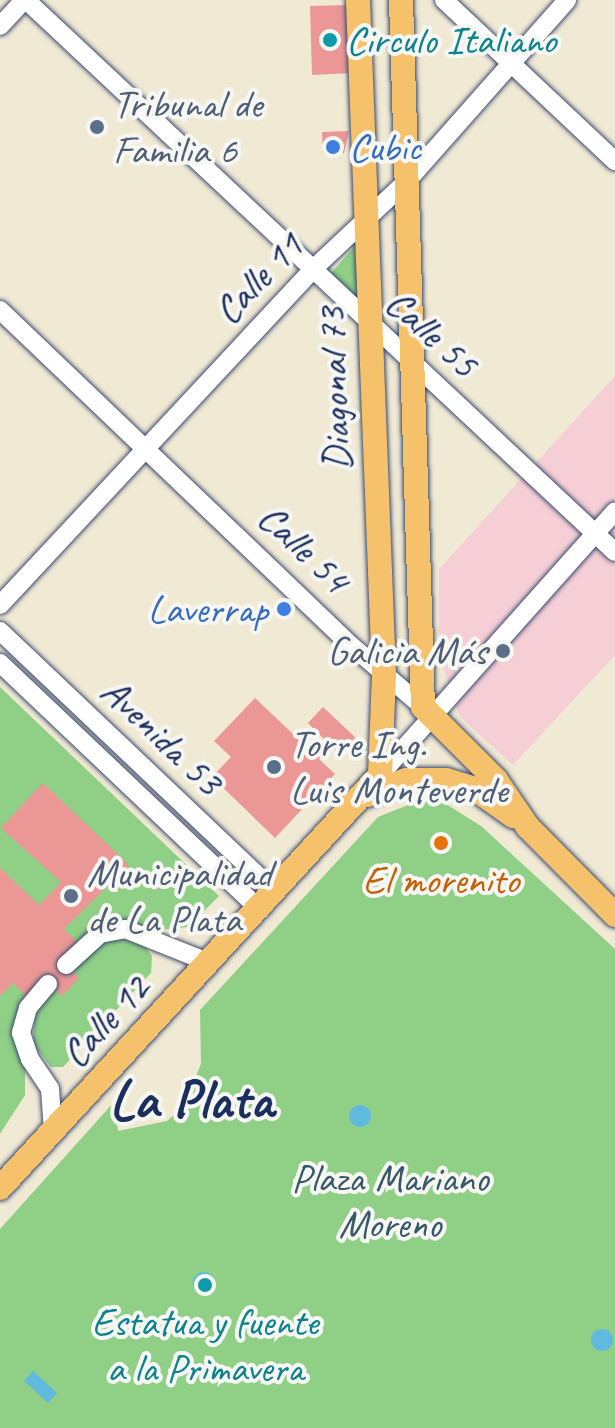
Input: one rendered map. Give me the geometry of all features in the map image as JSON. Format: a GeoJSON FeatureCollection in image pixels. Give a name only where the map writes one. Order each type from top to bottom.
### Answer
{"type":"FeatureCollection","features":[{"type":"Feature","properties":{"kind":"main road","name":"Diagonal 73"},"geometry":{"type":"LineString","coordinates":[[358,0],[384,675],[380,775]]}},
{"type":"Feature","properties":{"kind":"main road","name":"Diagonal 73"},"geometry":{"type":"LineString","coordinates":[[401,0],[408,180],[409,360],[427,712]]}},
{"type":"Feature","properties":{"kind":"main road","name":"Calle 54"},"geometry":{"type":"LineString","coordinates":[[427,712],[496,780],[528,827],[615,915]]}},
{"type":"Feature","properties":{"kind":"main road","name":"Calle 12"},"geometry":{"type":"LineString","coordinates":[[0,1188],[365,796],[380,775]]}},
{"type":"Feature","properties":{"kind":"main road"},"geometry":{"type":"LineString","coordinates":[[365,796],[406,780],[446,780],[475,789],[528,827]]}},
{"type":"Feature","properties":{"kind":"street"},"geometry":{"type":"LineString","coordinates":[[0,26],[25,0]]}},
{"type":"Feature","properties":{"kind":"street","name":"Calle 55"},"geometry":{"type":"LineString","coordinates":[[25,0],[311,271],[615,552]]}},
{"type":"Feature","properties":{"kind":"street"},"geometry":{"type":"LineString","coordinates":[[444,0],[615,161]]}},
{"type":"Feature","properties":{"kind":"street","name":"Calle 11"},"geometry":{"type":"LineString","coordinates":[[0,605],[311,271],[408,180],[509,62],[567,0]]}},
{"type":"Feature","properties":{"kind":"street","name":"Calle 54"},"geometry":{"type":"LineString","coordinates":[[0,310],[384,675],[427,712]]}},
{"type":"Feature","properties":{"kind":"street","name":"Calle 12"},"geometry":{"type":"LineString","coordinates":[[380,775],[427,712],[615,511]]}},
{"type":"Feature","properties":{"kind":"street","name":"Avenida 53"},"geometry":{"type":"LineString","coordinates":[[0,631],[268,901]]}},
{"type":"Feature","properties":{"kind":"street","name":"Avenida 53"},"geometry":{"type":"LineString","coordinates":[[0,663],[268,901]]}},
{"type":"Feature","properties":{"kind":"street"},"geometry":{"type":"LineString","coordinates":[[66,965],[100,934],[125,929],[210,963]]}},
{"type":"Feature","properties":{"kind":"street"},"geometry":{"type":"LineString","coordinates":[[48,984],[28,1008],[21,1033],[30,1059],[50,1089],[53,1131]]}},
{"type":"Feature","properties":{"kind":"shaded area"},"geometry":{"type":"Polygon","coordinates":[[[615,376],[615,655],[513,765],[460,717],[439,656],[439,569],[615,376]]]}},
{"type":"Feature","properties":{"kind":"green space"},"geometry":{"type":"Polygon","coordinates":[[[357,244],[362,303],[331,273],[357,244]]]}},
{"type":"Feature","properties":{"kind":"green space"},"geometry":{"type":"Polygon","coordinates":[[[0,687],[219,896],[188,927],[160,930],[125,921],[94,929],[27,997],[15,1019],[16,1048],[25,1069],[25,1095],[0,1134],[0,687]]]}},
{"type":"Feature","properties":{"kind":"green space","name":"Plaza Mariano Moreno"},"geometry":{"type":"Polygon","coordinates":[[[418,801],[446,804],[481,826],[615,949],[615,1428],[0,1428],[0,1229],[114,1102],[118,1131],[167,1121],[183,1107],[201,1064],[200,1010],[378,817],[418,801]]]}},
{"type":"Feature","properties":{"kind":"green space"},"geometry":{"type":"Polygon","coordinates":[[[112,938],[142,942],[152,956],[151,973],[63,1067],[51,1067],[33,1044],[35,1010],[90,949],[112,938]]]}},
{"type":"Feature","properties":{"kind":"water"},"geometry":{"type":"Polygon","coordinates":[[[360,1105],[368,1108],[371,1116],[368,1124],[360,1127],[352,1124],[349,1116],[352,1108],[360,1105]]]}},
{"type":"Feature","properties":{"kind":"water"},"geometry":{"type":"Polygon","coordinates":[[[204,1272],[212,1275],[215,1283],[212,1291],[204,1294],[196,1291],[193,1283],[196,1275],[204,1272]]]}},
{"type":"Feature","properties":{"kind":"water"},"geometry":{"type":"Polygon","coordinates":[[[602,1329],[610,1332],[613,1340],[610,1348],[602,1351],[594,1348],[591,1340],[594,1332],[602,1329]]]}},
{"type":"Feature","properties":{"kind":"water"},"geometry":{"type":"Polygon","coordinates":[[[33,1371],[57,1393],[48,1403],[24,1381],[33,1371]]]}},
{"type":"Feature","properties":{"kind":"building","name":"Circulo Italiano"},"geometry":{"type":"Polygon","coordinates":[[[349,5],[351,73],[312,75],[310,6],[349,5]]]}},
{"type":"Feature","properties":{"kind":"building","name":"Cubic"},"geometry":{"type":"Polygon","coordinates":[[[349,131],[344,153],[323,153],[322,132],[349,131]]]}},
{"type":"Feature","properties":{"kind":"building","name":"Torre Ing. Luis Monteverde"},"geometry":{"type":"Polygon","coordinates":[[[255,698],[314,754],[326,741],[308,723],[323,707],[357,739],[341,756],[331,746],[319,759],[335,774],[275,838],[212,777],[231,757],[214,741],[255,698]]]}},
{"type":"Feature","properties":{"kind":"building","name":"Municipalidad de La Plata"},"geometry":{"type":"Polygon","coordinates":[[[43,783],[129,865],[64,929],[78,943],[61,960],[79,978],[62,996],[44,979],[27,997],[13,983],[0,996],[0,868],[39,905],[61,882],[1,828],[43,783]]]}},
{"type":"Feature","properties":{"kind":"place","name":"Circulo Italiano"},"geometry":{"type":"Point","coordinates":[330,40]}},
{"type":"Feature","properties":{"kind":"place","name":"Tribunal de Familia 6"},"geometry":{"type":"Point","coordinates":[97,127]}},
{"type":"Feature","properties":{"kind":"place","name":"Cubic"},"geometry":{"type":"Point","coordinates":[333,147]}},
{"type":"Feature","properties":{"kind":"place","name":"Laverrap"},"geometry":{"type":"Point","coordinates":[284,609]}},
{"type":"Feature","properties":{"kind":"place","name":"Galicia Más"},"geometry":{"type":"Point","coordinates":[503,651]}},
{"type":"Feature","properties":{"kind":"place","name":"Torre Ing. Luis Monteverde"},"geometry":{"type":"Point","coordinates":[274,767]}},
{"type":"Feature","properties":{"kind":"place","name":"El morenito"},"geometry":{"type":"Point","coordinates":[441,843]}},
{"type":"Feature","properties":{"kind":"place","name":"Municipalidad de La Plata"},"geometry":{"type":"Point","coordinates":[71,896]}},
{"type":"Feature","properties":{"kind":"place","name":"Estatua y fuente a la Primavera"},"geometry":{"type":"Point","coordinates":[205,1285]}},
{"type":"Feature","properties":{"kind":"district","name":"La Plata"},"geometry":{"type":"Point","coordinates":[191,1100]}}]}
